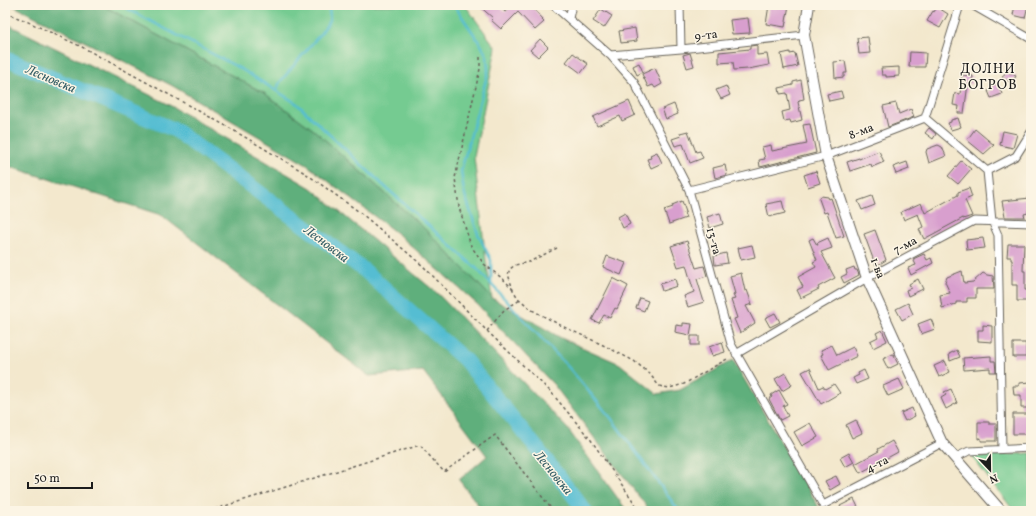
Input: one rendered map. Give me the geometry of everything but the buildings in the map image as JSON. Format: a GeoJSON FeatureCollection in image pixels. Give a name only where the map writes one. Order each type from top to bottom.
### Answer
{"type":"FeatureCollection","features":[{"type":"Feature","properties":{"kind":"street","name":"13-та"},"geometry":{"type":"LineString","coordinates":[[553,5],[610,55],[634,82],[688,190],[731,344],[823,504]]}},
{"type":"Feature","properties":{"kind":"street"},"geometry":{"type":"LineString","coordinates":[[569,18],[572,5]]}},
{"type":"Feature","properties":{"kind":"street"},"geometry":{"type":"LineString","coordinates":[[680,5],[681,49]]}},
{"type":"Feature","properties":{"kind":"street","name":"1-ва"},"geometry":{"type":"LineString","coordinates":[[809,5],[804,35],[826,156],[867,278],[942,443],[1001,511]]}},
{"type":"Feature","properties":{"kind":"street"},"geometry":{"type":"LineString","coordinates":[[960,5],[925,118],[988,171],[992,221],[998,235],[1002,449]]}},
{"type":"Feature","properties":{"kind":"street"},"geometry":{"type":"LineString","coordinates":[[972,5],[1031,39]]}},
{"type":"Feature","properties":{"kind":"street","name":"9-та"},"geometry":{"type":"LineString","coordinates":[[610,55],[681,49],[804,35]]}},
{"type":"Feature","properties":{"kind":"street","name":"8-ма"},"geometry":{"type":"LineString","coordinates":[[688,190],[826,156],[925,118]]}},
{"type":"Feature","properties":{"kind":"street"},"geometry":{"type":"LineString","coordinates":[[988,171],[1016,156],[1031,132]]}},
{"type":"Feature","properties":{"kind":"street","name":"7-ма"},"geometry":{"type":"LineString","coordinates":[[736,354],[867,278],[974,220],[1031,223]]}},
{"type":"Feature","properties":{"kind":"street","name":"4-та"},"geometry":{"type":"LineString","coordinates":[[823,504],[942,443]]}},
{"type":"Feature","properties":{"kind":"street"},"geometry":{"type":"LineString","coordinates":[[954,458],[969,451],[1031,448]]}},
{"type":"Feature","properties":{"kind":"path"},"geometry":{"type":"LineString","coordinates":[[5,12],[82,47],[228,127],[305,173],[362,214],[422,266],[550,392],[591,440],[640,511]]}},
{"type":"Feature","properties":{"kind":"path"},"geometry":{"type":"LineString","coordinates":[[480,57],[480,69],[455,178],[460,207],[471,246],[484,264],[503,279],[521,300],[532,310],[634,361],[649,373],[659,386],[669,388],[684,384],[736,354]]}},
{"type":"Feature","properties":{"kind":"path"},"geometry":{"type":"LineString","coordinates":[[513,290],[508,274],[510,269],[515,265],[529,262],[557,248]]}},
{"type":"Feature","properties":{"kind":"path"},"geometry":{"type":"LineString","coordinates":[[487,331],[504,310],[521,300]]}},
{"type":"Feature","properties":{"kind":"path"},"geometry":{"type":"LineString","coordinates":[[210,511],[420,445],[444,472],[495,435],[553,511]]}},
{"type":"Feature","properties":{"kind":"green space"},"geometry":{"type":"Polygon","coordinates":[[[12,5],[102,5],[264,93],[315,131],[425,229],[492,298],[561,338],[620,364],[657,394],[680,390],[733,360],[821,511],[650,511],[554,385],[477,304],[399,235],[307,165],[171,85],[12,5]]]}},
{"type":"Feature","properties":{"kind":"green space"},"geometry":{"type":"Polygon","coordinates":[[[102,5],[465,5],[496,48],[474,157],[486,261],[492,298],[425,229],[315,131],[264,93],[102,5]]]}},
{"type":"Feature","properties":{"kind":"green space"},"geometry":{"type":"Polygon","coordinates":[[[5,23],[166,103],[311,188],[438,294],[567,428],[627,511],[483,511],[459,480],[487,456],[423,371],[369,376],[161,215],[5,165],[5,23]]]}},
{"type":"Feature","properties":{"kind":"green space"},"geometry":{"type":"Polygon","coordinates":[[[1031,453],[1031,511],[1014,511],[972,457],[1031,453]]]}},
{"type":"Feature","properties":{"kind":"waterway"},"geometry":{"type":"LineString","coordinates":[[120,5],[241,69],[296,103],[382,184],[477,269],[570,369],[611,418],[679,511]]}},
{"type":"Feature","properties":{"kind":"waterway"},"geometry":{"type":"LineString","coordinates":[[276,91],[280,82],[330,20],[329,5]]}},
{"type":"Feature","properties":{"kind":"waterway"},"geometry":{"type":"LineString","coordinates":[[454,5],[487,56],[488,72],[461,171],[464,192],[478,234],[491,260],[491,283]]}},
{"type":"Feature","properties":{"kind":"waterway","name":"Лесновска"},"geometry":{"type":"LineString","coordinates":[[5,58],[175,130],[364,270],[465,360],[536,447],[585,511]]}},
{"type":"Feature","properties":{"kind":"district","name":"ДОЛНИ БОГРОВ"},"geometry":{"type":"Point","coordinates":[988,76]}}]}
